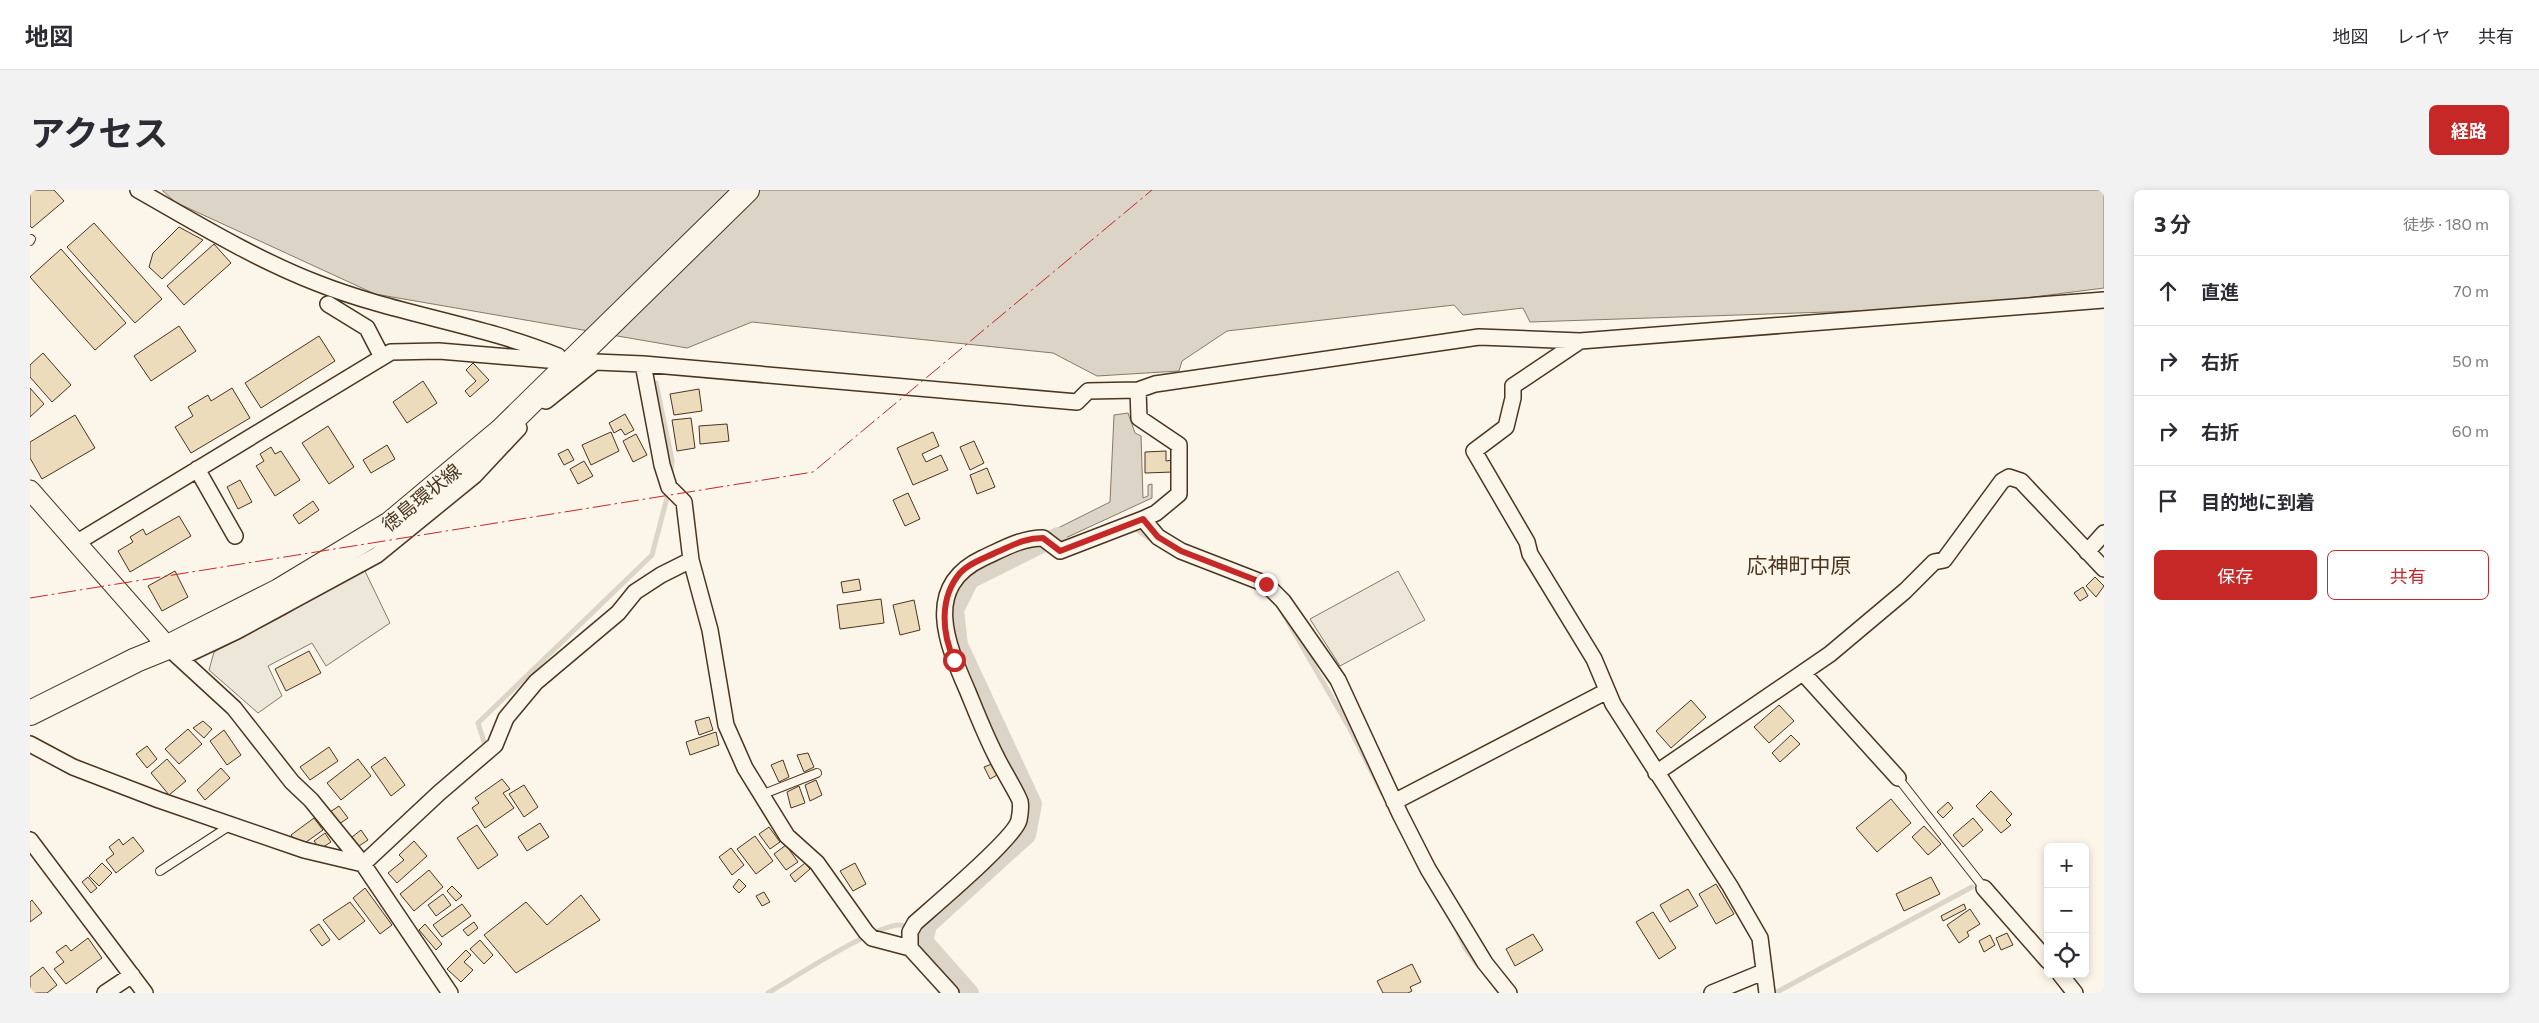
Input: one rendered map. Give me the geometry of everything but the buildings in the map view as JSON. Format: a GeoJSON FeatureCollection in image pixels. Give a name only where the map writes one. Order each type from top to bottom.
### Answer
{"type":"FeatureCollection","features":[{"type":"Feature","properties":{"kind":"main road","name":"徳島環状線"},"geometry":{"type":"LineString","coordinates":[[30,713],[136,660],[174,653],[390,524],[500,431],[747,190]]}},
{"type":"Feature","properties":{"kind":"street"},"geometry":{"type":"LineString","coordinates":[[138,190],[218,235],[316,283],[378,304],[525,343],[571,362]]}},
{"type":"Feature","properties":{"kind":"street"},"geometry":{"type":"LineString","coordinates":[[174,653],[237,630],[377,554],[474,476],[546,401],[594,362],[643,364],[1077,402],[1088,391],[1138,390],[1156,384],[1479,337],[1580,341],[2104,300]]}},
{"type":"Feature","properties":{"kind":"street"},"geometry":{"type":"LineString","coordinates":[[328,304],[367,328],[382,357]]}},
{"type":"Feature","properties":{"kind":"street"},"geometry":{"type":"LineString","coordinates":[[1580,341],[1513,386],[1513,398],[1506,428],[1474,451],[1527,542],[1530,554],[1594,659],[1613,704],[1730,886],[1760,938],[1767,993]]}},
{"type":"Feature","properties":{"kind":"street"},"geometry":{"type":"LineString","coordinates":[[76,542],[391,352],[439,351],[571,362]]}},
{"type":"Feature","properties":{"kind":"street"},"geometry":{"type":"LineString","coordinates":[[643,364],[668,487],[684,502],[691,560],[710,630],[726,725],[744,768],[787,836],[817,862],[869,935],[910,948],[951,993]]}},
{"type":"Feature","properties":{"kind":"street"},"geometry":{"type":"LineString","coordinates":[[910,948],[912,928],[1010,834],[1019,822],[1020,800],[1011,788],[991,748],[948,647],[944,606],[960,573],[979,560],[1026,538],[1048,542],[1060,551],[1156,513],[1179,494],[1179,445],[1139,418],[1138,390]]}},
{"type":"Feature","properties":{"kind":"street"},"geometry":{"type":"LineString","coordinates":[[197,469],[235,536]]}},
{"type":"Feature","properties":{"kind":"street"},"geometry":{"type":"LineString","coordinates":[[1656,773],[1830,654],[1905,591],[1934,562],[1944,560],[2002,481],[2008,477],[2021,481],[2104,569]]}},
{"type":"Feature","properties":{"kind":"street"},"geometry":{"type":"LineString","coordinates":[[30,490],[174,653],[234,708],[292,782],[311,800],[363,864],[450,993]]}},
{"type":"Feature","properties":{"kind":"street"},"geometry":{"type":"LineString","coordinates":[[1143,519],[1158,537],[1181,551],[1266,584],[1282,601],[1338,680],[1394,802],[1428,869],[1485,963],[1509,993]]}},
{"type":"Feature","properties":{"kind":"street"},"geometry":{"type":"LineString","coordinates":[[2087,552],[2104,534]]}},
{"type":"Feature","properties":{"kind":"street"},"geometry":{"type":"LineString","coordinates":[[363,864],[439,793],[495,745],[506,718],[536,682],[618,613],[635,592],[661,575],[691,560]]}},
{"type":"Feature","properties":{"kind":"street"},"geometry":{"type":"LineString","coordinates":[[1803,673],[1898,778]]}},
{"type":"Feature","properties":{"kind":"street"},"geometry":{"type":"LineString","coordinates":[[1394,802],[1607,691]]}},
{"type":"Feature","properties":{"kind":"street"},"geometry":{"type":"LineString","coordinates":[[30,744],[73,768],[231,825],[304,850],[363,864]]}},
{"type":"Feature","properties":{"kind":"street"},"geometry":{"type":"LineString","coordinates":[[30,759],[45,752]]}},
{"type":"Feature","properties":{"kind":"street"},"geometry":{"type":"LineString","coordinates":[[30,840],[145,993]]}},
{"type":"Feature","properties":{"kind":"street"},"geometry":{"type":"LineString","coordinates":[[1984,888],[2044,956]]}},
{"type":"Feature","properties":{"kind":"street"},"geometry":{"type":"LineString","coordinates":[[1712,993],[1763,972]]}},
{"type":"Feature","properties":{"kind":"street"},"geometry":{"type":"LineString","coordinates":[[105,993],[132,975]]}},
{"type":"Feature","properties":{"kind":"street"},"geometry":{"type":"LineString","coordinates":[[2063,978],[2075,993]]}},
{"type":"Feature","properties":{"kind":"lane"},"geometry":{"type":"LineString","coordinates":[[761,795],[817,773]]}},
{"type":"Feature","properties":{"kind":"lane"},"geometry":{"type":"LineString","coordinates":[[1898,778],[1984,888]]}},
{"type":"Feature","properties":{"kind":"lane"},"geometry":{"type":"LineString","coordinates":[[160,871],[231,825]]}},
{"type":"Feature","properties":{"kind":"shaded area"},"geometry":{"type":"Polygon","coordinates":[[[162,190],[2104,190],[2104,288],[1947,308],[1530,322],[1523,308],[1463,315],[1454,305],[1227,331],[1182,361],[1179,371],[1097,376],[1053,353],[752,322],[687,348],[375,294],[175,202],[162,190]]]}},
{"type":"Feature","properties":{"kind":"shaded area"},"geometry":{"type":"Polygon","coordinates":[[[1128,413],[1135,433],[1141,436],[1143,498],[1148,496],[1148,485],[1152,484],[1152,498],[1059,541],[1050,532],[1110,502],[1114,415],[1128,413]]]}},
{"type":"Feature","properties":{"kind":"shaded area"},"geometry":{"type":"Polygon","coordinates":[[[363,567],[390,623],[326,666],[312,643],[268,666],[282,696],[258,713],[209,670],[214,652],[285,615],[363,567]]]}},
{"type":"Feature","properties":{"kind":"shaded area"},"geometry":{"type":"Polygon","coordinates":[[[1398,571],[1425,620],[1340,666],[1310,619],[1398,571]]]}},
{"type":"Feature","properties":{"kind":"waterway"},"geometry":{"type":"LineString","coordinates":[[656,383],[672,460],[671,474]]}},
{"type":"Feature","properties":{"kind":"waterway"},"geometry":{"type":"LineString","coordinates":[[485,745],[478,723],[652,555],[669,490]]}},
{"type":"Feature","properties":{"kind":"waterway"},"geometry":{"type":"LineString","coordinates":[[1137,530],[1153,541]]}},
{"type":"Feature","properties":{"kind":"waterway"},"geometry":{"type":"LineString","coordinates":[[970,993],[924,941],[928,925],[1027,835],[1033,804],[959,645],[955,610],[970,580],[1058,536]]}},
{"type":"Feature","properties":{"kind":"waterway"},"geometry":{"type":"LineString","coordinates":[[1283,613],[1350,729],[1383,794]]}},
{"type":"Feature","properties":{"kind":"waterway"},"geometry":{"type":"LineString","coordinates":[[1777,992],[1972,887]]}},
{"type":"Feature","properties":{"kind":"waterway"},"geometry":{"type":"LineString","coordinates":[[768,993],[854,942],[888,927],[903,925],[926,932]]}},
{"type":"Feature","properties":{"kind":"waterway"},"geometry":{"type":"LineString","coordinates":[[1455,926],[1465,948],[1477,964]]}},
{"type":"Feature","properties":{"kind":"power"},"geometry":{"type":"LineString","coordinates":[[30,598],[813,472],[1152,190]]}},
{"type":"Feature","properties":{"kind":"district","name":"応神町中原"},"geometry":{"type":"Point","coordinates":[1799,564]}},
{"type":"Feature","properties":{"kind":"route"},"geometry":{"type":"LineString","coordinates":[[954,660],[948,647],[944,606],[960,573],[979,560],[1026,538],[1043,538],[1060,551],[1118,529],[1133,521],[1143,519],[1158,537],[1181,551],[1266,584]]}}]}
